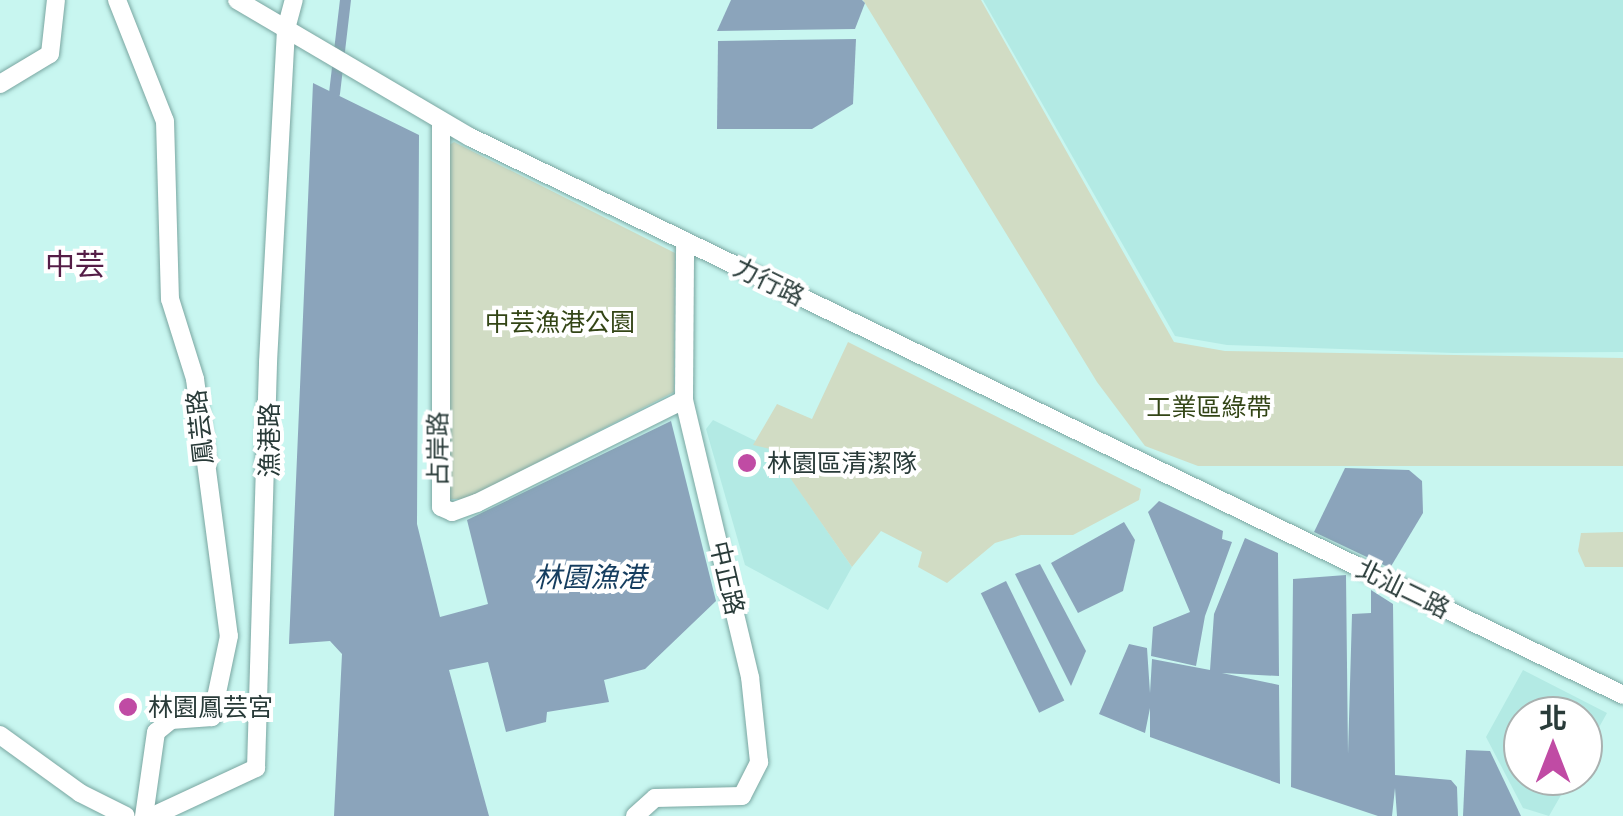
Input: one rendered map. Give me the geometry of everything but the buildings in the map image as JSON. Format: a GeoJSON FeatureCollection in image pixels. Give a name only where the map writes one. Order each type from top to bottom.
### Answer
{"type":"FeatureCollection","features":[{"type":"Feature","properties":{"kind":"street"},"geometry":{"type":"LineString","coordinates":[[0,84],[50,54],[56,0]]}},
{"type":"Feature","properties":{"kind":"street","name":"鳳芸路"},"geometry":{"type":"LineString","coordinates":[[118,0],[165,121],[170,299],[195,378],[229,636],[212,716],[171,720],[156,732],[144,816]]}},
{"type":"Feature","properties":{"kind":"street","name":"力行路"},"geometry":{"type":"LineString","coordinates":[[237,0],[358,76],[440,121],[1182,482]]}},
{"type":"Feature","properties":{"kind":"street","name":"漁港路"},"geometry":{"type":"LineString","coordinates":[[153,816],[256,768],[286,29],[294,0]]}},
{"type":"Feature","properties":{"kind":"street","name":"占岸路"},"geometry":{"type":"LineString","coordinates":[[440,121],[441,507],[452,512],[477,503],[684,400]]}},
{"type":"Feature","properties":{"kind":"street","name":"中正路"},"geometry":{"type":"LineString","coordinates":[[635,816],[656,798],[742,796],[759,762],[750,677],[684,400],[685,241]]}},
{"type":"Feature","properties":{"kind":"street","name":"北汕二路"},"geometry":{"type":"LineString","coordinates":[[1182,482],[1623,695]]}},
{"type":"Feature","properties":{"kind":"street"},"geometry":{"type":"LineString","coordinates":[[0,735],[126,816]]}},
{"type":"Feature","properties":{"kind":"shaded area"},"geometry":{"type":"Polygon","coordinates":[[[983,0],[1623,0],[1623,352],[1453,353],[1227,345],[1175,336],[983,0]]]}},
{"type":"Feature","properties":{"kind":"shaded area"},"geometry":{"type":"Polygon","coordinates":[[[713,420],[770,448],[852,567],[828,610],[745,565],[706,429],[713,420]]]}},
{"type":"Feature","properties":{"kind":"shaded area"},"geometry":{"type":"Polygon","coordinates":[[[1523,670],[1574,696],[1509,696],[1523,670]]]}},
{"type":"Feature","properties":{"kind":"shaded area"},"geometry":{"type":"Polygon","coordinates":[[[1503,706],[1503,770],[1486,737],[1503,706]]]}},
{"type":"Feature","properties":{"kind":"shaded area"},"geometry":{"type":"Polygon","coordinates":[[[1517,796],[1560,796],[1549,816],[1523,808],[1517,796]]]}},
{"type":"Feature","properties":{"kind":"green space","name":"工業區綠帶"},"geometry":{"type":"Polygon","coordinates":[[[863,0],[981,0],[1174,342],[1225,351],[1623,358],[1623,466],[1198,466],[1145,446],[1097,382],[863,0]]]}},
{"type":"Feature","properties":{"kind":"green space","name":"中芸漁港公園"},"geometry":{"type":"Polygon","coordinates":[[[454,142],[675,253],[674,392],[466,499],[445,499],[446,147],[454,142]]]}},
{"type":"Feature","properties":{"kind":"green space"},"geometry":{"type":"Polygon","coordinates":[[[848,342],[1141,489],[1139,500],[1073,535],[1021,535],[995,543],[947,583],[918,567],[922,552],[881,531],[852,567],[770,449],[753,445],[777,404],[812,419],[848,342]]]}},
{"type":"Feature","properties":{"kind":"green space"},"geometry":{"type":"Polygon","coordinates":[[[1623,532],[1623,567],[1585,567],[1578,551],[1581,533],[1623,532]]]}},
{"type":"Feature","properties":{"kind":"water"},"geometry":{"type":"Polygon","coordinates":[[[731,0],[865,3],[855,29],[717,31],[731,0]]]}},
{"type":"Feature","properties":{"kind":"water"},"geometry":{"type":"Polygon","coordinates":[[[856,39],[853,104],[812,129],[717,129],[718,41],[856,39]]]}},
{"type":"Feature","properties":{"kind":"water","name":"林園漁港"},"geometry":{"type":"Polygon","coordinates":[[[313,83],[419,135],[417,524],[440,617],[488,604],[467,520],[671,421],[716,601],[645,669],[604,680],[609,702],[547,712],[546,722],[506,732],[488,662],[449,670],[489,816],[334,816],[342,654],[330,641],[289,644],[313,83]]]}},
{"type":"Feature","properties":{"kind":"water"},"geometry":{"type":"Polygon","coordinates":[[[1345,468],[1409,470],[1422,481],[1423,513],[1390,568],[1314,532],[1345,468]]]}},
{"type":"Feature","properties":{"kind":"water"},"geometry":{"type":"Polygon","coordinates":[[[1159,501],[1223,531],[1222,539],[1232,542],[1205,616],[1196,666],[1151,656],[1153,627],[1190,612],[1148,512],[1159,501]]]}},
{"type":"Feature","properties":{"kind":"water"},"geometry":{"type":"Polygon","coordinates":[[[1124,522],[1135,540],[1123,591],[1078,613],[1051,563],[1124,522]]]}},
{"type":"Feature","properties":{"kind":"water"},"geometry":{"type":"Polygon","coordinates":[[[1245,538],[1278,553],[1279,676],[1222,673],[1279,685],[1280,784],[1150,737],[1150,708],[1145,733],[1099,714],[1129,644],[1147,648],[1150,693],[1152,659],[1210,670],[1214,614],[1245,538]]]}},
{"type":"Feature","properties":{"kind":"water"},"geometry":{"type":"Polygon","coordinates":[[[1040,564],[1086,651],[1071,686],[1015,574],[1040,564]]]}},
{"type":"Feature","properties":{"kind":"water"},"geometry":{"type":"Polygon","coordinates":[[[1346,575],[1348,754],[1352,614],[1371,613],[1371,590],[1393,604],[1395,775],[1451,780],[1457,787],[1458,816],[1397,816],[1395,788],[1392,816],[1378,816],[1291,787],[1293,579],[1346,575]]]}},
{"type":"Feature","properties":{"kind":"water"},"geometry":{"type":"Polygon","coordinates":[[[1006,581],[1064,701],[1039,713],[981,593],[1006,581]]]}},
{"type":"Feature","properties":{"kind":"water"},"geometry":{"type":"Polygon","coordinates":[[[1466,750],[1490,751],[1503,778],[1503,796],[1511,796],[1521,816],[1463,816],[1466,750]]]}},
{"type":"Feature","properties":{"kind":"waterway"},"geometry":{"type":"LineString","coordinates":[[334,93],[345,0]]}},
{"type":"Feature","properties":{"kind":"place","name":"林園區清潔隊"},"geometry":{"type":"Point","coordinates":[747,463]}},
{"type":"Feature","properties":{"kind":"place","name":"林園鳳芸宮"},"geometry":{"type":"Point","coordinates":[128,707]}},
{"type":"Feature","properties":{"kind":"district","name":"中芸"},"geometry":{"type":"Point","coordinates":[75,264]}}]}
